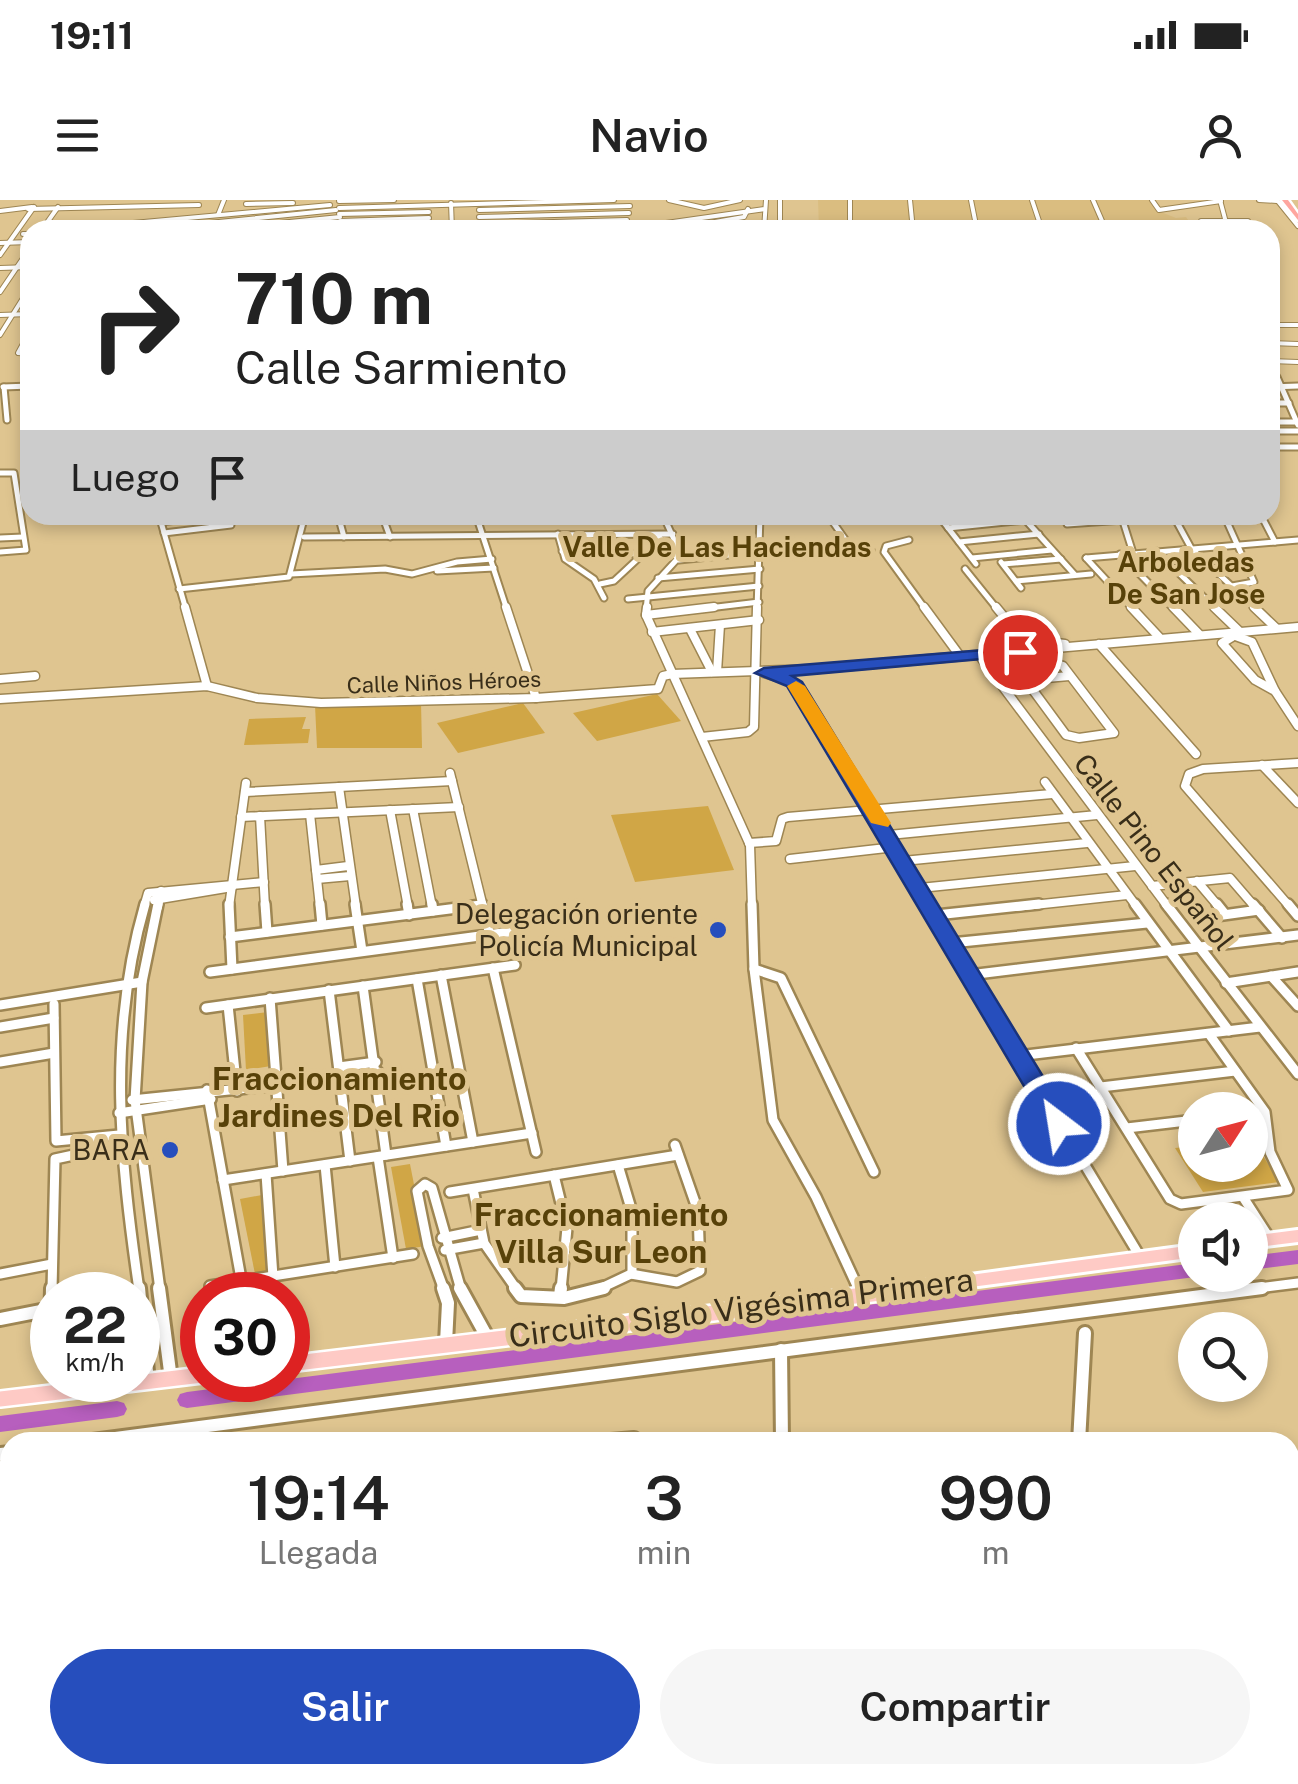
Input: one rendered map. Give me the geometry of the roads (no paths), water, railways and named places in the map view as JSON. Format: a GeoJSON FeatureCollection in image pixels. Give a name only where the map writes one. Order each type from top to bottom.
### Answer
{"type":"FeatureCollection","features":[{"type":"Feature","properties":{"kind":"highway"},"geometry":{"type":"LineString","coordinates":[[1280,200],[1298,218]]}},
{"type":"Feature","properties":{"kind":"main road"},"geometry":{"type":"LineString","coordinates":[[1270,1239],[1298,1236]]}},
{"type":"Feature","properties":{"kind":"main road","name":"Circuito Siglo Vigésima Primera"},"geometry":{"type":"LineString","coordinates":[[310,1361],[487,1337],[862,1296],[1178,1254]]}},
{"type":"Feature","properties":{"kind":"main road"},"geometry":{"type":"LineString","coordinates":[[160,1380],[180,1378]]}},
{"type":"Feature","properties":{"kind":"main road"},"geometry":{"type":"LineString","coordinates":[[0,1399],[30,1396]]}},
{"type":"Feature","properties":{"kind":"street"},"geometry":{"type":"LineString","coordinates":[[120,220],[132,200]]}},
{"type":"Feature","properties":{"kind":"street"},"geometry":{"type":"LineString","coordinates":[[218,215],[224,200]]}},
{"type":"Feature","properties":{"kind":"street"},"geometry":{"type":"LineString","coordinates":[[302,220],[394,200]]}},
{"type":"Feature","properties":{"kind":"street"},"geometry":{"type":"LineString","coordinates":[[544,215],[553,201],[614,200]]}},
{"type":"Feature","properties":{"kind":"street"},"geometry":{"type":"LineString","coordinates":[[625,200],[627,220]]}},
{"type":"Feature","properties":{"kind":"street"},"geometry":{"type":"LineString","coordinates":[[669,200],[702,208],[740,200]]}},
{"type":"Feature","properties":{"kind":"street"},"geometry":{"type":"LineString","coordinates":[[764,220],[766,200]]}},
{"type":"Feature","properties":{"kind":"street"},"geometry":{"type":"LineString","coordinates":[[1152,200],[1158,210],[1220,201],[1227,220]]}},
{"type":"Feature","properties":{"kind":"street"},"geometry":{"type":"LineString","coordinates":[[1259,200],[1280,200],[1298,226]]}},
{"type":"Feature","properties":{"kind":"street"},"geometry":{"type":"LineString","coordinates":[[82,205],[92,201],[128,206],[200,202],[193,218]]}},
{"type":"Feature","properties":{"kind":"street"},"geometry":{"type":"LineString","coordinates":[[2,212],[106,202]]}},
{"type":"Feature","properties":{"kind":"street"},"geometry":{"type":"LineString","coordinates":[[243,213],[247,202],[331,203]]}},
{"type":"Feature","properties":{"kind":"street"},"geometry":{"type":"LineString","coordinates":[[267,210],[270,202]]}},
{"type":"Feature","properties":{"kind":"street"},"geometry":{"type":"LineString","coordinates":[[176,203],[168,220],[243,213],[429,215],[451,202],[477,213],[629,213]]}},
{"type":"Feature","properties":{"kind":"street"},"geometry":{"type":"LineString","coordinates":[[228,220],[292,204]]}},
{"type":"Feature","properties":{"kind":"street"},"geometry":{"type":"LineString","coordinates":[[22,220],[31,208]]}},
{"type":"Feature","properties":{"kind":"street"},"geometry":{"type":"LineString","coordinates":[[730,220],[742,218],[748,210]]}},
{"type":"Feature","properties":{"kind":"street"},"geometry":{"type":"LineString","coordinates":[[680,220],[765,210]]}},
{"type":"Feature","properties":{"kind":"street"},"geometry":{"type":"LineString","coordinates":[[477,213],[629,213]]}},
{"type":"Feature","properties":{"kind":"street"},"geometry":{"type":"LineString","coordinates":[[340,214],[429,215]]}},
{"type":"Feature","properties":{"kind":"street"},"geometry":{"type":"LineString","coordinates":[[255,220],[257,215]]}},
{"type":"Feature","properties":{"kind":"street"},"geometry":{"type":"LineString","coordinates":[[2,246],[20,222]]}},
{"type":"Feature","properties":{"kind":"street"},"geometry":{"type":"LineString","coordinates":[[0,291],[20,262]]}},
{"type":"Feature","properties":{"kind":"street"},"geometry":{"type":"LineString","coordinates":[[0,268],[17,267]]}},
{"type":"Feature","properties":{"kind":"street"},"geometry":{"type":"LineString","coordinates":[[0,335],[20,303]]}},
{"type":"Feature","properties":{"kind":"street"},"geometry":{"type":"LineString","coordinates":[[0,314],[20,314]]}},
{"type":"Feature","properties":{"kind":"street"},"geometry":{"type":"LineString","coordinates":[[1297,423],[1281,387],[1298,386]]}},
{"type":"Feature","properties":{"kind":"street"},"geometry":{"type":"LineString","coordinates":[[2,387],[7,420]]}},
{"type":"Feature","properties":{"kind":"street"},"geometry":{"type":"LineString","coordinates":[[0,473],[10,472],[20,516]]}},
{"type":"Feature","properties":{"kind":"street"},"geometry":{"type":"LineString","coordinates":[[1,484],[15,484]]}},
{"type":"Feature","properties":{"kind":"street"},"geometry":{"type":"LineString","coordinates":[[0,552],[26,549],[21,525]]}},
{"type":"Feature","properties":{"kind":"street"},"geometry":{"type":"LineString","coordinates":[[162,525],[208,686]]}},
{"type":"Feature","properties":{"kind":"street"},"geometry":{"type":"LineString","coordinates":[[164,533],[230,525]]}},
{"type":"Feature","properties":{"kind":"street"},"geometry":{"type":"LineString","coordinates":[[292,574],[294,549],[304,537],[305,525]]}},
{"type":"Feature","properties":{"kind":"street"},"geometry":{"type":"LineString","coordinates":[[341,525],[344,537]]}},
{"type":"Feature","properties":{"kind":"street"},"geometry":{"type":"LineString","coordinates":[[386,525],[390,537]]}},
{"type":"Feature","properties":{"kind":"street"},"geometry":{"type":"LineString","coordinates":[[480,525],[536,698]]}},
{"type":"Feature","properties":{"kind":"street"},"geometry":{"type":"LineString","coordinates":[[664,525],[671,552],[679,560]]}},
{"type":"Feature","properties":{"kind":"street"},"geometry":{"type":"LineString","coordinates":[[702,737],[753,730],[761,673],[760,525]]}},
{"type":"Feature","properties":{"kind":"street"},"geometry":{"type":"LineString","coordinates":[[835,525],[854,552]]}},
{"type":"Feature","properties":{"kind":"street"},"geometry":{"type":"LineString","coordinates":[[946,525],[974,561],[1052,550]]}},
{"type":"Feature","properties":{"kind":"street"},"geometry":{"type":"LineString","coordinates":[[948,528],[971,525]]}},
{"type":"Feature","properties":{"kind":"street"},"geometry":{"type":"LineString","coordinates":[[1030,525],[1075,576]]}},
{"type":"Feature","properties":{"kind":"street"},"geometry":{"type":"LineString","coordinates":[[1124,525],[1133,553]]}},
{"type":"Feature","properties":{"kind":"street"},"geometry":{"type":"LineString","coordinates":[[1178,525],[1190,548],[1276,628]]}},
{"type":"Feature","properties":{"kind":"street"},"geometry":{"type":"LineString","coordinates":[[1229,525],[1254,582],[1232,586]]}},
{"type":"Feature","properties":{"kind":"street"},"geometry":{"type":"LineString","coordinates":[[1266,525],[1275,542]]}},
{"type":"Feature","properties":{"kind":"street"},"geometry":{"type":"LineString","coordinates":[[558,534],[566,559],[600,584],[604,598]]}},
{"type":"Feature","properties":{"kind":"street"},"geometry":{"type":"LineString","coordinates":[[959,542],[1038,534]]}},
{"type":"Feature","properties":{"kind":"street"},"geometry":{"type":"LineString","coordinates":[[304,537],[665,535],[681,551],[679,560]]}},
{"type":"Feature","properties":{"kind":"street"},"geometry":{"type":"LineString","coordinates":[[0,538],[23,536]]}},
{"type":"Feature","properties":{"kind":"street"},"geometry":{"type":"LineString","coordinates":[[908,540],[886,546],[884,552],[960,656]]}},
{"type":"Feature","properties":{"kind":"street"},"geometry":{"type":"LineString","coordinates":[[1086,558],[1298,540]]}},
{"type":"Feature","properties":{"kind":"street"},"geometry":{"type":"LineString","coordinates":[[835,554],[871,550]]}},
{"type":"Feature","properties":{"kind":"street"},"geometry":{"type":"LineString","coordinates":[[562,551],[671,552]]}},
{"type":"Feature","properties":{"kind":"street"},"geometry":{"type":"LineString","coordinates":[[1156,551],[1233,634],[1254,644],[1275,691],[1298,726]]}},
{"type":"Feature","properties":{"kind":"street"},"geometry":{"type":"LineString","coordinates":[[759,552],[679,560],[658,578],[646,597],[646,614],[749,843],[754,969],[773,1120],[816,1196],[862,1296]]}},
{"type":"Feature","properties":{"kind":"street"},"geometry":{"type":"LineString","coordinates":[[600,584],[614,581],[643,554]]}},
{"type":"Feature","properties":{"kind":"street"},"geometry":{"type":"LineString","coordinates":[[1120,554],[1199,634]]}},
{"type":"Feature","properties":{"kind":"street"},"geometry":{"type":"LineString","coordinates":[[996,556],[1018,584],[1091,574]]}},
{"type":"Feature","properties":{"kind":"street"},"geometry":{"type":"LineString","coordinates":[[1086,558],[1159,638]]}},
{"type":"Feature","properties":{"kind":"street"},"geometry":{"type":"LineString","coordinates":[[1003,564],[1061,559]]}},
{"type":"Feature","properties":{"kind":"street"},"geometry":{"type":"LineString","coordinates":[[179,589],[287,578],[292,574],[434,571],[493,564]]}},
{"type":"Feature","properties":{"kind":"street"},"geometry":{"type":"LineString","coordinates":[[658,578],[760,568]]}},
{"type":"Feature","properties":{"kind":"street"},"geometry":{"type":"LineString","coordinates":[[965,569],[1040,660],[1060,663],[1114,733],[1079,738],[1066,735],[1016,667],[1025,660],[1020,652]]}},
{"type":"Feature","properties":{"kind":"street"},"geometry":{"type":"LineString","coordinates":[[628,599],[758,586]]}},
{"type":"Feature","properties":{"kind":"street"},"geometry":{"type":"LineString","coordinates":[[646,614],[758,602]]}},
{"type":"Feature","properties":{"kind":"street"},"geometry":{"type":"LineString","coordinates":[[652,632],[759,620]]}},
{"type":"Feature","properties":{"kind":"street"},"geometry":{"type":"LineString","coordinates":[[714,672],[720,625]]}},
{"type":"Feature","properties":{"kind":"street"},"geometry":{"type":"LineString","coordinates":[[1023,640],[1078,646],[1298,627]]}},
{"type":"Feature","properties":{"kind":"street"},"geometry":{"type":"LineString","coordinates":[[690,629],[714,672]]}},
{"type":"Feature","properties":{"kind":"street"},"geometry":{"type":"LineString","coordinates":[[1233,634],[1222,643],[1256,680],[1275,691]]}},
{"type":"Feature","properties":{"kind":"street"},"geometry":{"type":"LineString","coordinates":[[1100,644],[1196,754]]}},
{"type":"Feature","properties":{"kind":"street","name":"Calle Niños Héroes"},"geometry":{"type":"LineString","coordinates":[[0,699],[208,686],[302,703],[536,698],[658,689],[663,676],[672,674],[761,673],[1078,646]]}},
{"type":"Feature","properties":{"kind":"street","name":"Calle Pino Español"},"geometry":{"type":"LineString","coordinates":[[979,654],[1135,866],[1298,1074]]}},
{"type":"Feature","properties":{"kind":"street"},"geometry":{"type":"LineString","coordinates":[[761,673],[794,682],[1142,1260]]}},
{"type":"Feature","properties":{"kind":"street"},"geometry":{"type":"LineString","coordinates":[[0,679],[34,676]]}},
{"type":"Feature","properties":{"kind":"street"},"geometry":{"type":"LineString","coordinates":[[1024,680],[1069,676]]}},
{"type":"Feature","properties":{"kind":"street"},"geometry":{"type":"LineString","coordinates":[[1298,762],[1189,774],[1185,786],[1298,916]]}},
{"type":"Feature","properties":{"kind":"street"},"geometry":{"type":"LineString","coordinates":[[1262,764],[1298,804]]}},
{"type":"Feature","properties":{"kind":"street"},"geometry":{"type":"LineString","coordinates":[[232,969],[232,886],[246,787],[339,787],[452,777],[490,935]]}},
{"type":"Feature","properties":{"kind":"street"},"geometry":{"type":"LineString","coordinates":[[1045,782],[1229,1031]]}},
{"type":"Feature","properties":{"kind":"street"},"geometry":{"type":"LineString","coordinates":[[339,787],[362,951]]}},
{"type":"Feature","properties":{"kind":"street"},"geometry":{"type":"LineString","coordinates":[[749,843],[776,840],[785,817],[1052,794]]}},
{"type":"Feature","properties":{"kind":"street"},"geometry":{"type":"LineString","coordinates":[[241,817],[459,806]]}},
{"type":"Feature","properties":{"kind":"street"},"geometry":{"type":"LineString","coordinates":[[412,809],[433,911]]}},
{"type":"Feature","properties":{"kind":"street"},"geometry":{"type":"LineString","coordinates":[[390,810],[409,915]]}},
{"type":"Feature","properties":{"kind":"street"},"geometry":{"type":"LineString","coordinates":[[310,814],[322,925]]}},
{"type":"Feature","properties":{"kind":"street"},"geometry":{"type":"LineString","coordinates":[[889,835],[1097,815]]}},
{"type":"Feature","properties":{"kind":"street"},"geometry":{"type":"LineString","coordinates":[[260,816],[268,932]]}},
{"type":"Feature","properties":{"kind":"street"},"geometry":{"type":"LineString","coordinates":[[903,861],[1087,843]]}},
{"type":"Feature","properties":{"kind":"street"},"geometry":{"type":"LineString","coordinates":[[790,859],[895,847]]}},
{"type":"Feature","properties":{"kind":"street"},"geometry":{"type":"LineString","coordinates":[[400,865],[423,862]]}},
{"type":"Feature","properties":{"kind":"street"},"geometry":{"type":"LineString","coordinates":[[920,888],[1135,866]]}},
{"type":"Feature","properties":{"kind":"street"},"geometry":{"type":"LineString","coordinates":[[317,874],[349,871]]}},
{"type":"Feature","properties":{"kind":"street"},"geometry":{"type":"LineString","coordinates":[[1152,886],[1233,880],[1282,938]]}},
{"type":"Feature","properties":{"kind":"street"},"geometry":{"type":"LineString","coordinates":[[1198,881],[1225,914]]}},
{"type":"Feature","properties":{"kind":"street"},"geometry":{"type":"LineString","coordinates":[[154,896],[264,882]]}},
{"type":"Feature","properties":{"kind":"street"},"geometry":{"type":"LineString","coordinates":[[936,915],[1127,895]]}},
{"type":"Feature","properties":{"kind":"street"},"geometry":{"type":"LineString","coordinates":[[154,896],[142,982],[135,1105],[171,1379]]}},
{"type":"Feature","properties":{"kind":"street"},"geometry":{"type":"LineString","coordinates":[[135,1272],[120,1140],[124,985],[154,896]]}},
{"type":"Feature","properties":{"kind":"street"},"geometry":{"type":"LineString","coordinates":[[230,937],[482,905]]}},
{"type":"Feature","properties":{"kind":"street"},"geometry":{"type":"LineString","coordinates":[[1209,917],[1259,910]]}},
{"type":"Feature","properties":{"kind":"street"},"geometry":{"type":"LineString","coordinates":[[951,943],[1147,924]]}},
{"type":"Feature","properties":{"kind":"street"},"geometry":{"type":"LineString","coordinates":[[210,972],[510,932]]}},
{"type":"Feature","properties":{"kind":"street"},"geometry":{"type":"LineString","coordinates":[[969,976],[1202,950],[1298,935]]}},
{"type":"Feature","properties":{"kind":"street"},"geometry":{"type":"LineString","coordinates":[[206,1008],[515,966]]}},
{"type":"Feature","properties":{"kind":"street"},"geometry":{"type":"LineString","coordinates":[[493,968],[536,1152]]}},
{"type":"Feature","properties":{"kind":"street"},"geometry":{"type":"LineString","coordinates":[[754,969],[782,978],[874,1172]]}},
{"type":"Feature","properties":{"kind":"street"},"geometry":{"type":"LineString","coordinates":[[1226,983],[1297,973]]}},
{"type":"Feature","properties":{"kind":"street"},"geometry":{"type":"LineString","coordinates":[[442,975],[473,1142]]}},
{"type":"Feature","properties":{"kind":"street"},"geometry":{"type":"LineString","coordinates":[[1272,976],[1298,1006]]}},
{"type":"Feature","properties":{"kind":"street"},"geometry":{"type":"LineString","coordinates":[[417,978],[434,1058],[446,1146]]}},
{"type":"Feature","properties":{"kind":"street"},"geometry":{"type":"LineString","coordinates":[[0,1005],[142,982]]}},
{"type":"Feature","properties":{"kind":"street"},"geometry":{"type":"LineString","coordinates":[[363,986],[377,1067],[393,1258]]}},
{"type":"Feature","properties":{"kind":"street"},"geometry":{"type":"LineString","coordinates":[[329,990],[350,1161]]}},
{"type":"Feature","properties":{"kind":"street"},"geometry":{"type":"LineString","coordinates":[[270,998],[283,1171]]}},
{"type":"Feature","properties":{"kind":"street"},"geometry":{"type":"LineString","coordinates":[[54,1004],[56,1141],[60,1144],[120,1140]]}},
{"type":"Feature","properties":{"kind":"street"},"geometry":{"type":"LineString","coordinates":[[228,1004],[236,1090]]}},
{"type":"Feature","properties":{"kind":"street"},"geometry":{"type":"LineString","coordinates":[[0,1027],[54,1018]]}},
{"type":"Feature","properties":{"kind":"street"},"geometry":{"type":"LineString","coordinates":[[1018,1056],[1260,1027]]}},
{"type":"Feature","properties":{"kind":"street"},"geometry":{"type":"LineString","coordinates":[[1209,1034],[1250,1092]]}},
{"type":"Feature","properties":{"kind":"street"},"geometry":{"type":"LineString","coordinates":[[1076,1048],[1176,1202],[1244,1197],[1290,1188],[1270,1152],[1268,1136]]}},
{"type":"Feature","properties":{"kind":"street"},"geometry":{"type":"LineString","coordinates":[[0,1062],[54,1053]]}},
{"type":"Feature","properties":{"kind":"street"},"geometry":{"type":"LineString","coordinates":[[434,1058],[459,1055]]}},
{"type":"Feature","properties":{"kind":"street"},"geometry":{"type":"LineString","coordinates":[[340,1072],[377,1067]]}},
{"type":"Feature","properties":{"kind":"street"},"geometry":{"type":"LineString","coordinates":[[1101,1087],[1234,1071]]}},
{"type":"Feature","properties":{"kind":"street"},"geometry":{"type":"LineString","coordinates":[[119,1107],[278,1085]]}},
{"type":"Feature","properties":{"kind":"street"},"geometry":{"type":"LineString","coordinates":[[208,1096],[239,1272]]}},
{"type":"Feature","properties":{"kind":"street"},"geometry":{"type":"LineString","coordinates":[[1127,1128],[1178,1122]]}},
{"type":"Feature","properties":{"kind":"street"},"geometry":{"type":"LineString","coordinates":[[223,1180],[532,1133]]}},
{"type":"Feature","properties":{"kind":"street"},"geometry":{"type":"LineString","coordinates":[[52,1272],[55,1159],[120,1140]]}},
{"type":"Feature","properties":{"kind":"street"},"geometry":{"type":"LineString","coordinates":[[450,1192],[472,1188],[618,1165],[677,1150],[700,1224],[698,1276],[674,1283],[632,1274],[598,1290],[560,1296],[521,1296],[484,1242],[472,1188]]}},
{"type":"Feature","properties":{"kind":"street"},"geometry":{"type":"LineString","coordinates":[[325,1165],[335,1267]]}},
{"type":"Feature","properties":{"kind":"street"},"geometry":{"type":"LineString","coordinates":[[618,1165],[632,1212],[632,1274]]}},
{"type":"Feature","properties":{"kind":"street"},"geometry":{"type":"LineString","coordinates":[[266,1174],[273,1272]]}},
{"type":"Feature","properties":{"kind":"street"},"geometry":{"type":"LineString","coordinates":[[554,1175],[567,1228],[560,1296]]}},
{"type":"Feature","properties":{"kind":"street"},"geometry":{"type":"LineString","coordinates":[[446,1343],[448,1302],[428,1246],[418,1191],[421,1185],[432,1188],[443,1244],[462,1298],[487,1337]]}},
{"type":"Feature","properties":{"kind":"street"},"geometry":{"type":"LineString","coordinates":[[1244,1197],[1270,1239]]}},
{"type":"Feature","properties":{"kind":"street"},"geometry":{"type":"LineString","coordinates":[[443,1244],[481,1230]]}},
{"type":"Feature","properties":{"kind":"street"},"geometry":{"type":"LineString","coordinates":[[443,1244],[484,1242]]}},
{"type":"Feature","properties":{"kind":"street"},"geometry":{"type":"LineString","coordinates":[[304,1272],[413,1254]]}},
{"type":"Feature","properties":{"kind":"street"},"geometry":{"type":"LineString","coordinates":[[0,1274],[52,1264]]}},
{"type":"Feature","properties":{"kind":"street"},"geometry":{"type":"LineString","coordinates":[[160,1432],[1298,1283]]}},
{"type":"Feature","properties":{"kind":"street"},"geometry":{"type":"LineString","coordinates":[[448,1302],[462,1298]]}},
{"type":"Feature","properties":{"kind":"street"},"geometry":{"type":"LineString","coordinates":[[0,1320],[30,1314]]}},
{"type":"Feature","properties":{"kind":"street"},"geometry":{"type":"LineString","coordinates":[[1080,1432],[1085,1333]]}},
{"type":"Feature","properties":{"kind":"street"},"geometry":{"type":"LineString","coordinates":[[781,1350],[782,1432]]}},
{"type":"Feature","properties":{"kind":"waterway"},"geometry":{"type":"LineString","coordinates":[[1268,1261],[1298,1257]]}},
{"type":"Feature","properties":{"kind":"waterway"},"geometry":{"type":"LineString","coordinates":[[310,1384],[1178,1272]]}},
{"type":"Feature","properties":{"kind":"waterway"},"geometry":{"type":"LineString","coordinates":[[0,1424],[117,1409]]}},
{"type":"Feature","properties":{"kind":"place","name":"Delegación oriente Policía Municipal"},"geometry":{"type":"Point","coordinates":[718,930]}},
{"type":"Feature","properties":{"kind":"place","name":"BARA"},"geometry":{"type":"Point","coordinates":[170,1150]}},
{"type":"Feature","properties":{"kind":"district","name":"Valle De Las Haciendas"},"geometry":{"type":"Point","coordinates":[717,547]}},
{"type":"Feature","properties":{"kind":"district","name":"Arboledas De San Jose"},"geometry":{"type":"Point","coordinates":[1186,578]}},
{"type":"Feature","properties":{"kind":"district","name":"Fraccionamiento Jardines Del Rio"},"geometry":{"type":"Point","coordinates":[339,1098]}},
{"type":"Feature","properties":{"kind":"district","name":"Fraccionamiento Villa Sur Leon"},"geometry":{"type":"Point","coordinates":[601,1234]}}]}
